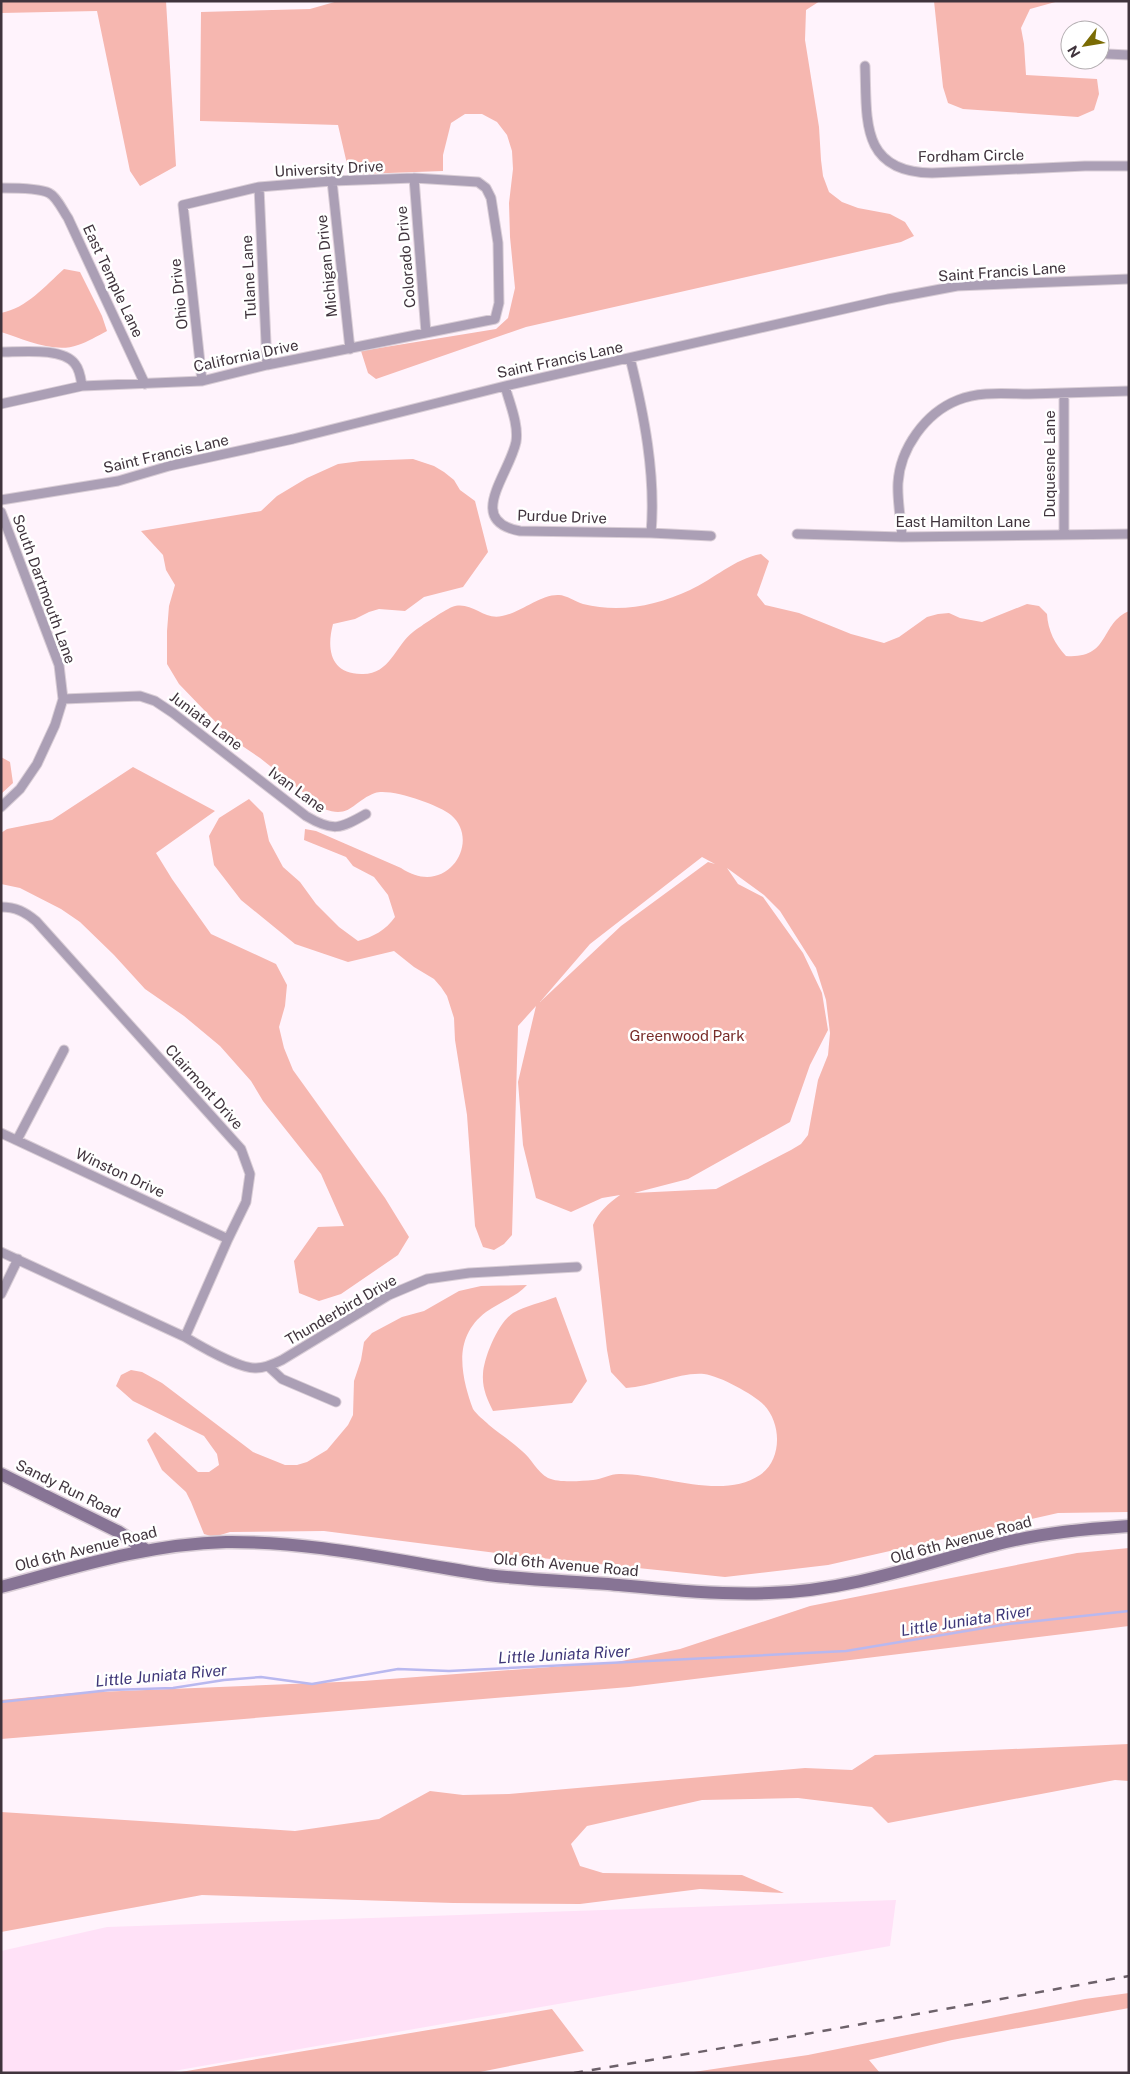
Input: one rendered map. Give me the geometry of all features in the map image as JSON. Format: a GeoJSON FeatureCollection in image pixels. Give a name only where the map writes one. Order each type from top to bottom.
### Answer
{"type":"FeatureCollection","features":[{"type":"Feature","properties":{"kind":"main road","name":"Sandy Run Road"},"geometry":{"type":"LineString","coordinates":[[1,1474],[120,1532],[146,1550]]}},
{"type":"Feature","properties":{"kind":"main road","name":"Old 6th Avenue Road"},"geometry":{"type":"LineString","coordinates":[[1,1587],[146,1550],[196,1544],[275,1543],[355,1553],[510,1577],[688,1590],[769,1593],[827,1589],[862,1582],[1000,1544],[1037,1536],[1077,1530],[1129,1526]]}},
{"type":"Feature","properties":{"kind":"street"},"geometry":{"type":"LineString","coordinates":[[1110,54],[1129,55]]}},
{"type":"Feature","properties":{"kind":"street","name":"Fordham Circle"},"geometry":{"type":"LineString","coordinates":[[865,66],[867,121],[870,133],[875,147],[884,158],[898,168],[915,173],[932,173],[1085,166],[1129,166]]}},
{"type":"Feature","properties":{"kind":"street","name":"University Drive"},"geometry":{"type":"LineString","coordinates":[[183,205],[259,187],[332,181],[414,178],[478,182],[486,188],[491,198],[498,243],[499,303],[495,319]]}},
{"type":"Feature","properties":{"kind":"street","name":"Colorado Drive"},"geometry":{"type":"LineString","coordinates":[[414,178],[426,333]]}},
{"type":"Feature","properties":{"kind":"street","name":"Michigan Drive"},"geometry":{"type":"LineString","coordinates":[[332,181],[350,349]]}},
{"type":"Feature","properties":{"kind":"street","name":"Tulane Lane"},"geometry":{"type":"LineString","coordinates":[[259,187],[267,365]]}},
{"type":"Feature","properties":{"kind":"street","name":"East Temple Lane"},"geometry":{"type":"LineString","coordinates":[[1,188],[18,188],[49,193],[58,203],[68,218],[146,384]]}},
{"type":"Feature","properties":{"kind":"street","name":"Ohio Drive"},"geometry":{"type":"LineString","coordinates":[[183,205],[202,381]]}},
{"type":"Feature","properties":{"kind":"street","name":"Saint Francis Lane"},"geometry":{"type":"LineString","coordinates":[[1,500],[118,481],[169,466],[293,440],[505,386],[888,299],[957,286],[1129,279]]}},
{"type":"Feature","properties":{"kind":"street","name":"California Drive"},"geometry":{"type":"LineString","coordinates":[[1,404],[82,386],[202,381],[267,365],[495,319]]}},
{"type":"Feature","properties":{"kind":"street"},"geometry":{"type":"LineString","coordinates":[[1,352],[52,353],[66,356],[75,363],[80,373],[82,386]]}},
{"type":"Feature","properties":{"kind":"street"},"geometry":{"type":"LineString","coordinates":[[630,358],[645,425],[652,511],[651,533]]}},
{"type":"Feature","properties":{"kind":"street","name":"Purdue Drive"},"geometry":{"type":"LineString","coordinates":[[505,386],[517,432],[516,442],[492,510],[494,518],[500,525],[520,531],[711,536]]}},
{"type":"Feature","properties":{"kind":"street"},"geometry":{"type":"LineString","coordinates":[[902,536],[898,483],[910,444],[930,418],[958,400],[984,394],[1129,392]]}},
{"type":"Feature","properties":{"kind":"street","name":"Duquesne Lane"},"geometry":{"type":"LineString","coordinates":[[1064,393],[1064,535]]}},
{"type":"Feature","properties":{"kind":"street","name":"South Dartmouth Lane"},"geometry":{"type":"LineString","coordinates":[[1,512],[59,666],[63,698],[55,725],[37,764],[20,789],[1,807]]}},
{"type":"Feature","properties":{"kind":"street","name":"East Hamilton Lane"},"geometry":{"type":"LineString","coordinates":[[797,534],[902,536],[1129,534]]}},
{"type":"Feature","properties":{"kind":"street","name":"Juniata Lane"},"geometry":{"type":"LineString","coordinates":[[63,698],[126,695],[150,699],[173,712],[242,766]]}},
{"type":"Feature","properties":{"kind":"street","name":"Ivan Lane"},"geometry":{"type":"LineString","coordinates":[[242,766],[306,816],[321,825],[334,828],[342,827],[366,814]]}},
{"type":"Feature","properties":{"kind":"street","name":"Clairmont Drive"},"geometry":{"type":"LineString","coordinates":[[1,907],[23,910],[36,921],[241,1149],[250,1174],[250,1186],[246,1202],[185,1337]]}},
{"type":"Feature","properties":{"kind":"street"},"geometry":{"type":"LineString","coordinates":[[17,1140],[64,1050]]}},
{"type":"Feature","properties":{"kind":"street","name":"Winston Drive"},"geometry":{"type":"LineString","coordinates":[[1,1133],[228,1239]]}},
{"type":"Feature","properties":{"kind":"street"},"geometry":{"type":"LineString","coordinates":[[1,1252],[242,1365],[256,1368],[268,1366],[282,1379],[336,1402]]}},
{"type":"Feature","properties":{"kind":"street"},"geometry":{"type":"LineString","coordinates":[[1,1294],[18,1259]]}},
{"type":"Feature","properties":{"kind":"street","name":"Thunderbird Drive"},"geometry":{"type":"LineString","coordinates":[[268,1366],[389,1295],[428,1279],[442,1275],[469,1273],[577,1268]]}},
{"type":"Feature","properties":{"kind":"shaded area"},"geometry":{"type":"Polygon","coordinates":[[[896,1900],[890,1946],[162,2073],[1,2073],[1,1951],[107,1927],[896,1900]]]}},
{"type":"Feature","properties":{"kind":"green space"},"geometry":{"type":"Polygon","coordinates":[[[1,1],[166,1],[176,166],[140,186],[130,171],[97,11],[1,13],[1,1]]]}},
{"type":"Feature","properties":{"kind":"green space"},"geometry":{"type":"Polygon","coordinates":[[[338,1],[820,1],[806,10],[805,40],[819,127],[823,176],[829,192],[842,202],[858,208],[890,214],[905,222],[914,236],[901,242],[526,327],[376,379],[368,373],[361,351],[496,329],[508,318],[515,288],[509,203],[513,169],[512,151],[507,135],[497,122],[482,114],[465,114],[451,123],[443,155],[443,171],[361,174],[347,164],[338,125],[200,121],[201,12],[310,9],[338,1]]]}},
{"type":"Feature","properties":{"kind":"green space"},"geometry":{"type":"Polygon","coordinates":[[[934,1],[1059,1],[1030,9],[1021,28],[1026,75],[1097,79],[1099,94],[1094,110],[1078,117],[963,109],[948,103],[943,87],[934,1]]]}},
{"type":"Feature","properties":{"kind":"green space"},"geometry":{"type":"Polygon","coordinates":[[[64,269],[80,272],[102,316],[107,331],[82,344],[59,348],[49,347],[1,332],[1,313],[27,301],[64,269]]]}},
{"type":"Feature","properties":{"kind":"green space","name":"Greenwood Park"},"geometry":{"type":"Polygon","coordinates":[[[413,459],[434,466],[444,472],[454,480],[460,490],[475,501],[488,552],[463,587],[424,597],[405,611],[379,609],[355,619],[333,624],[330,643],[333,659],[344,670],[352,673],[372,673],[380,669],[413,632],[452,607],[465,606],[495,617],[509,614],[545,597],[559,595],[592,606],[610,608],[637,607],[681,594],[699,586],[742,560],[761,554],[769,561],[757,595],[765,605],[799,613],[851,634],[884,643],[899,637],[927,617],[938,614],[949,613],[960,618],[982,622],[1027,604],[1039,606],[1047,614],[1053,637],[1066,656],[1080,655],[1091,652],[1098,647],[1113,624],[1129,611],[1129,1512],[1058,1513],[828,1565],[725,1577],[512,1555],[324,1531],[230,1532],[214,1537],[204,1534],[186,1492],[162,1470],[147,1440],[155,1432],[198,1472],[209,1472],[219,1465],[217,1454],[204,1436],[133,1401],[116,1386],[121,1375],[131,1370],[142,1372],[162,1383],[253,1452],[285,1465],[297,1465],[307,1462],[327,1450],[348,1425],[353,1415],[354,1381],[361,1360],[364,1342],[372,1333],[402,1317],[424,1311],[459,1291],[481,1286],[527,1285],[486,1312],[477,1320],[466,1337],[462,1356],[466,1387],[471,1404],[473,1409],[489,1425],[514,1444],[548,1478],[564,1481],[582,1481],[619,1474],[690,1484],[727,1486],[744,1482],[760,1475],[767,1468],[776,1451],[776,1432],[770,1413],[759,1401],[727,1382],[711,1375],[695,1374],[626,1388],[611,1372],[593,1225],[604,1208],[620,1195],[602,1198],[571,1212],[536,1198],[523,1145],[518,1082],[536,1006],[518,1026],[512,1235],[504,1244],[494,1250],[483,1247],[475,1226],[467,1115],[455,1040],[454,1018],[447,996],[441,987],[434,979],[414,967],[394,951],[348,962],[295,944],[241,900],[214,865],[209,836],[219,818],[249,799],[263,813],[269,841],[283,867],[300,882],[316,904],[339,927],[358,941],[379,932],[388,926],[395,917],[388,895],[374,877],[353,866],[346,857],[304,840],[305,829],[316,831],[418,876],[433,876],[445,872],[455,863],[461,851],[463,839],[460,826],[451,815],[414,798],[382,792],[368,796],[351,808],[340,812],[324,809],[260,758],[232,739],[179,684],[167,664],[169,606],[175,585],[166,570],[163,555],[141,531],[261,511],[277,496],[307,478],[338,464],[413,459]],[[702,857],[590,944],[540,1002],[621,926],[708,862],[715,864],[702,857]],[[727,868],[738,884],[763,897],[803,953],[822,993],[828,1030],[810,1065],[790,1122],[688,1179],[634,1193],[716,1189],[791,1150],[801,1144],[808,1135],[818,1080],[828,1055],[830,1033],[826,1000],[816,968],[780,911],[764,895],[727,868]]]}},
{"type":"Feature","properties":{"kind":"green space"},"geometry":{"type":"Polygon","coordinates":[[[1,757],[10,762],[13,783],[1,794],[1,757]]]}},
{"type":"Feature","properties":{"kind":"green space"},"geometry":{"type":"Polygon","coordinates":[[[133,767],[215,811],[156,853],[211,934],[276,964],[287,985],[285,1006],[279,1027],[284,1048],[293,1070],[385,1198],[409,1237],[398,1255],[341,1294],[319,1301],[299,1293],[294,1261],[318,1227],[344,1226],[321,1174],[263,1101],[251,1081],[220,1046],[184,1016],[145,989],[80,922],[61,909],[20,888],[1,884],[1,833],[7,829],[52,820],[133,767]]]}},
{"type":"Feature","properties":{"kind":"green space"},"geometry":{"type":"Polygon","coordinates":[[[556,1297],[587,1381],[572,1403],[493,1411],[484,1389],[483,1374],[489,1350],[497,1332],[513,1313],[556,1297]]]}},
{"type":"Feature","properties":{"kind":"green space"},"geometry":{"type":"Polygon","coordinates":[[[1129,1548],[1129,1626],[629,1687],[1,1739],[1,1700],[73,1693],[363,1681],[617,1662],[680,1649],[810,1606],[1077,1553],[1129,1548]]]}},
{"type":"Feature","properties":{"kind":"green space"},"geometry":{"type":"Polygon","coordinates":[[[1129,1744],[1129,1781],[1115,1780],[888,1823],[872,1807],[798,1798],[702,1800],[587,1826],[571,1844],[580,1866],[603,1873],[742,1875],[784,1893],[700,1889],[580,1904],[453,1903],[202,1895],[1,1932],[1,1812],[295,1831],[379,1819],[430,1791],[463,1795],[509,1794],[805,1768],[852,1770],[875,1755],[1129,1744]]]}},
{"type":"Feature","properties":{"kind":"green space"},"geometry":{"type":"Polygon","coordinates":[[[1129,1993],[1129,2008],[952,2040],[869,2060],[880,2073],[687,2073],[808,2055],[1085,1999],[1129,1993]]]}},
{"type":"Feature","properties":{"kind":"green space"},"geometry":{"type":"Polygon","coordinates":[[[552,2009],[584,2051],[475,2073],[175,2073],[552,2009]]]}},
{"type":"Feature","properties":{"kind":"waterway","name":"Little Juniata River"},"geometry":{"type":"LineString","coordinates":[[1,1702],[110,1690],[173,1688],[224,1680],[261,1677],[312,1684],[398,1669],[449,1671],[846,1651],[1008,1624],[1129,1611]]}},
{"type":"Feature","properties":{"kind":"railway"},"geometry":{"type":"LineString","coordinates":[[574,2073],[806,2034],[1129,1976]]}}]}
